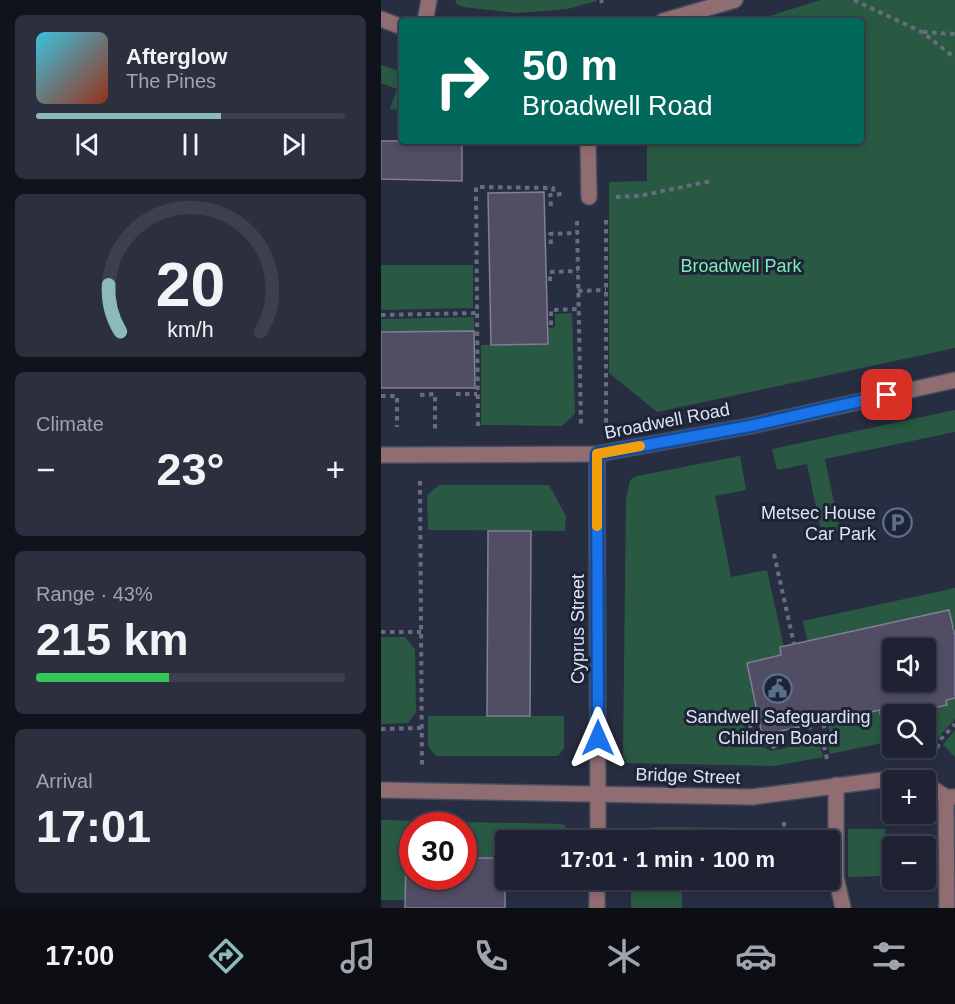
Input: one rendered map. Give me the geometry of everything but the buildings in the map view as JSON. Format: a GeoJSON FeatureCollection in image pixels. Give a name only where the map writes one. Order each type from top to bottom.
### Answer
{"type":"FeatureCollection","features":[{"type":"Feature","properties":{"kind":"street"},"geometry":{"type":"LineString","coordinates":[[426,18],[429,0]]}},
{"type":"Feature","properties":{"kind":"street"},"geometry":{"type":"LineString","coordinates":[[673,18],[735,0]]}},
{"type":"Feature","properties":{"kind":"street"},"geometry":{"type":"LineString","coordinates":[[381,19],[399,26]]}},
{"type":"Feature","properties":{"kind":"street"},"geometry":{"type":"LineString","coordinates":[[583,197],[588,144]]}},
{"type":"Feature","properties":{"kind":"street","name":"Broadwell Road"},"geometry":{"type":"LineString","coordinates":[[381,455],[597,454],[750,426],[955,380]]}},
{"type":"Feature","properties":{"kind":"street","name":"Cyprus Street"},"geometry":{"type":"LineString","coordinates":[[597,454],[598,830]]}},
{"type":"Feature","properties":{"kind":"street","name":"Bridge Street"},"geometry":{"type":"LineString","coordinates":[[381,790],[751,797],[882,780]]}},
{"type":"Feature","properties":{"kind":"street"},"geometry":{"type":"LineString","coordinates":[[836,785],[836,877],[843,908]]}},
{"type":"Feature","properties":{"kind":"street"},"geometry":{"type":"LineString","coordinates":[[936,789],[951,797],[947,908]]}},
{"type":"Feature","properties":{"kind":"street"},"geometry":{"type":"LineString","coordinates":[[597,890],[597,908]]}},
{"type":"Feature","properties":{"kind":"path"},"geometry":{"type":"LineString","coordinates":[[854,0],[922,32],[955,58]]}},
{"type":"Feature","properties":{"kind":"path"},"geometry":{"type":"LineString","coordinates":[[922,32],[955,34]]}},
{"type":"Feature","properties":{"kind":"path"},"geometry":{"type":"LineString","coordinates":[[581,434],[577,233],[583,197],[639,196],[711,181]]}},
{"type":"Feature","properties":{"kind":"path"},"geometry":{"type":"LineString","coordinates":[[478,434],[476,186],[553,188],[554,195]]}},
{"type":"Feature","properties":{"kind":"path"},"geometry":{"type":"LineString","coordinates":[[606,197],[606,431]]}},
{"type":"Feature","properties":{"kind":"path"},"geometry":{"type":"LineString","coordinates":[[551,244],[550,234],[577,233]]}},
{"type":"Feature","properties":{"kind":"path"},"geometry":{"type":"LineString","coordinates":[[550,281],[550,272],[578,271]]}},
{"type":"Feature","properties":{"kind":"path"},"geometry":{"type":"LineString","coordinates":[[578,291],[606,290]]}},
{"type":"Feature","properties":{"kind":"path"},"geometry":{"type":"LineString","coordinates":[[551,325],[551,310],[579,309]]}},
{"type":"Feature","properties":{"kind":"path"},"geometry":{"type":"LineString","coordinates":[[381,315],[477,313]]}},
{"type":"Feature","properties":{"kind":"path"},"geometry":{"type":"LineString","coordinates":[[420,394],[435,394],[435,433]]}},
{"type":"Feature","properties":{"kind":"path"},"geometry":{"type":"LineString","coordinates":[[456,394],[477,394]]}},
{"type":"Feature","properties":{"kind":"path"},"geometry":{"type":"LineString","coordinates":[[381,396],[397,396],[397,433]]}},
{"type":"Feature","properties":{"kind":"path"},"geometry":{"type":"LineString","coordinates":[[420,478],[422,765]]}},
{"type":"Feature","properties":{"kind":"path"},"geometry":{"type":"LineString","coordinates":[[774,554],[794,645]]}},
{"type":"Feature","properties":{"kind":"path"},"geometry":{"type":"LineString","coordinates":[[381,632],[421,632]]}},
{"type":"Feature","properties":{"kind":"path"},"geometry":{"type":"LineString","coordinates":[[759,721],[750,723],[752,737],[772,747],[826,736],[823,722]]}},
{"type":"Feature","properties":{"kind":"path"},"geometry":{"type":"LineString","coordinates":[[937,748],[941,739],[955,724]]}},
{"type":"Feature","properties":{"kind":"path"},"geometry":{"type":"LineString","coordinates":[[809,725],[812,739]]}},
{"type":"Feature","properties":{"kind":"path"},"geometry":{"type":"LineString","coordinates":[[381,729],[421,728]]}},
{"type":"Feature","properties":{"kind":"path"},"geometry":{"type":"LineString","coordinates":[[822,737],[827,761]]}},
{"type":"Feature","properties":{"kind":"path"},"geometry":{"type":"LineString","coordinates":[[784,822],[784,830]]}},
{"type":"Feature","properties":{"kind":"green space"},"geometry":{"type":"Polygon","coordinates":[[[455,0],[597,1],[567,9],[517,13],[463,7],[455,0]]]}},
{"type":"Feature","properties":{"kind":"green space","name":"Broadwell Park"},"geometry":{"type":"Polygon","coordinates":[[[820,0],[955,0],[955,348],[657,412],[609,373],[609,182],[647,181],[647,144],[864,144],[864,18],[763,18],[820,0]]]}},
{"type":"Feature","properties":{"kind":"green space"},"geometry":{"type":"Polygon","coordinates":[[[381,65],[399,71],[399,110],[390,109],[397,89],[381,83],[381,65]]]}},
{"type":"Feature","properties":{"kind":"green space"},"geometry":{"type":"Polygon","coordinates":[[[381,265],[473,265],[473,308],[381,310],[381,265]]]}},
{"type":"Feature","properties":{"kind":"green space"},"geometry":{"type":"Polygon","coordinates":[[[572,313],[575,414],[562,426],[481,425],[481,345],[547,344],[547,329],[555,327],[555,314],[572,313]]]}},
{"type":"Feature","properties":{"kind":"green space"},"geometry":{"type":"Polygon","coordinates":[[[474,317],[474,331],[381,332],[381,319],[474,317]]]}},
{"type":"Feature","properties":{"kind":"green space"},"geometry":{"type":"Polygon","coordinates":[[[955,410],[955,432],[825,459],[840,531],[822,535],[807,464],[777,470],[772,449],[955,410]]]}},
{"type":"Feature","properties":{"kind":"green space"},"geometry":{"type":"Polygon","coordinates":[[[740,456],[746,490],[715,496],[731,577],[767,570],[784,647],[780,648],[781,655],[747,663],[758,715],[743,719],[747,738],[771,751],[819,741],[823,757],[775,766],[627,763],[623,756],[626,499],[630,480],[637,476],[740,456]]]}},
{"type":"Feature","properties":{"kind":"green space"},"geometry":{"type":"Polygon","coordinates":[[[439,485],[549,485],[566,516],[565,531],[428,530],[427,495],[439,485]]]}},
{"type":"Feature","properties":{"kind":"green space"},"geometry":{"type":"Polygon","coordinates":[[[955,588],[955,627],[953,627],[949,610],[862,629],[809,649],[803,621],[955,588]]]}},
{"type":"Feature","properties":{"kind":"green space"},"geometry":{"type":"Polygon","coordinates":[[[381,637],[405,637],[415,649],[416,712],[408,723],[381,724],[381,637]]]}},
{"type":"Feature","properties":{"kind":"green space"},"geometry":{"type":"Polygon","coordinates":[[[955,698],[955,719],[936,740],[936,704],[955,698]]]}},
{"type":"Feature","properties":{"kind":"green space"},"geometry":{"type":"Polygon","coordinates":[[[880,710],[882,743],[830,754],[827,739],[831,738],[827,721],[880,710]]]}},
{"type":"Feature","properties":{"kind":"green space"},"geometry":{"type":"Polygon","coordinates":[[[428,716],[564,716],[564,748],[558,756],[436,756],[428,746],[428,716]]]}},
{"type":"Feature","properties":{"kind":"green space"},"geometry":{"type":"Polygon","coordinates":[[[955,730],[955,757],[943,745],[955,730]]]}},
{"type":"Feature","properties":{"kind":"green space"},"geometry":{"type":"Polygon","coordinates":[[[381,820],[399,820],[399,890],[405,890],[405,900],[381,900],[381,820]]]}},
{"type":"Feature","properties":{"kind":"green space"},"geometry":{"type":"Polygon","coordinates":[[[477,822],[565,825],[566,830],[495,830],[495,858],[477,857],[477,822]]]}},
{"type":"Feature","properties":{"kind":"green space"},"geometry":{"type":"Polygon","coordinates":[[[647,828],[779,828],[779,830],[642,830],[647,828]]]}},
{"type":"Feature","properties":{"kind":"green space"},"geometry":{"type":"Polygon","coordinates":[[[790,828],[826,829],[826,830],[793,830],[790,828]]]}},
{"type":"Feature","properties":{"kind":"green space"},"geometry":{"type":"Polygon","coordinates":[[[848,829],[885,829],[885,836],[882,836],[882,876],[848,877],[848,829]]]}},
{"type":"Feature","properties":{"kind":"green space"},"geometry":{"type":"Polygon","coordinates":[[[631,890],[682,890],[682,908],[631,908],[631,890]]]}},
{"type":"Feature","properties":{"kind":"slow traffic"},"geometry":{"type":"LineString","coordinates":[[597,526],[597,454],[640,446]]}},
{"type":"Feature","properties":{"kind":"place","name":"Metsec House Car Park"},"geometry":{"type":"Point","coordinates":[897,523]}},
{"type":"Feature","properties":{"kind":"place","name":"Sandwell Safeguarding Children Board"},"geometry":{"type":"Point","coordinates":[778,688]}},
{"type":"Feature","properties":{"kind":"route"},"geometry":{"type":"LineString","coordinates":[[598,738],[597,454],[750,426],[887,395]]}}]}
